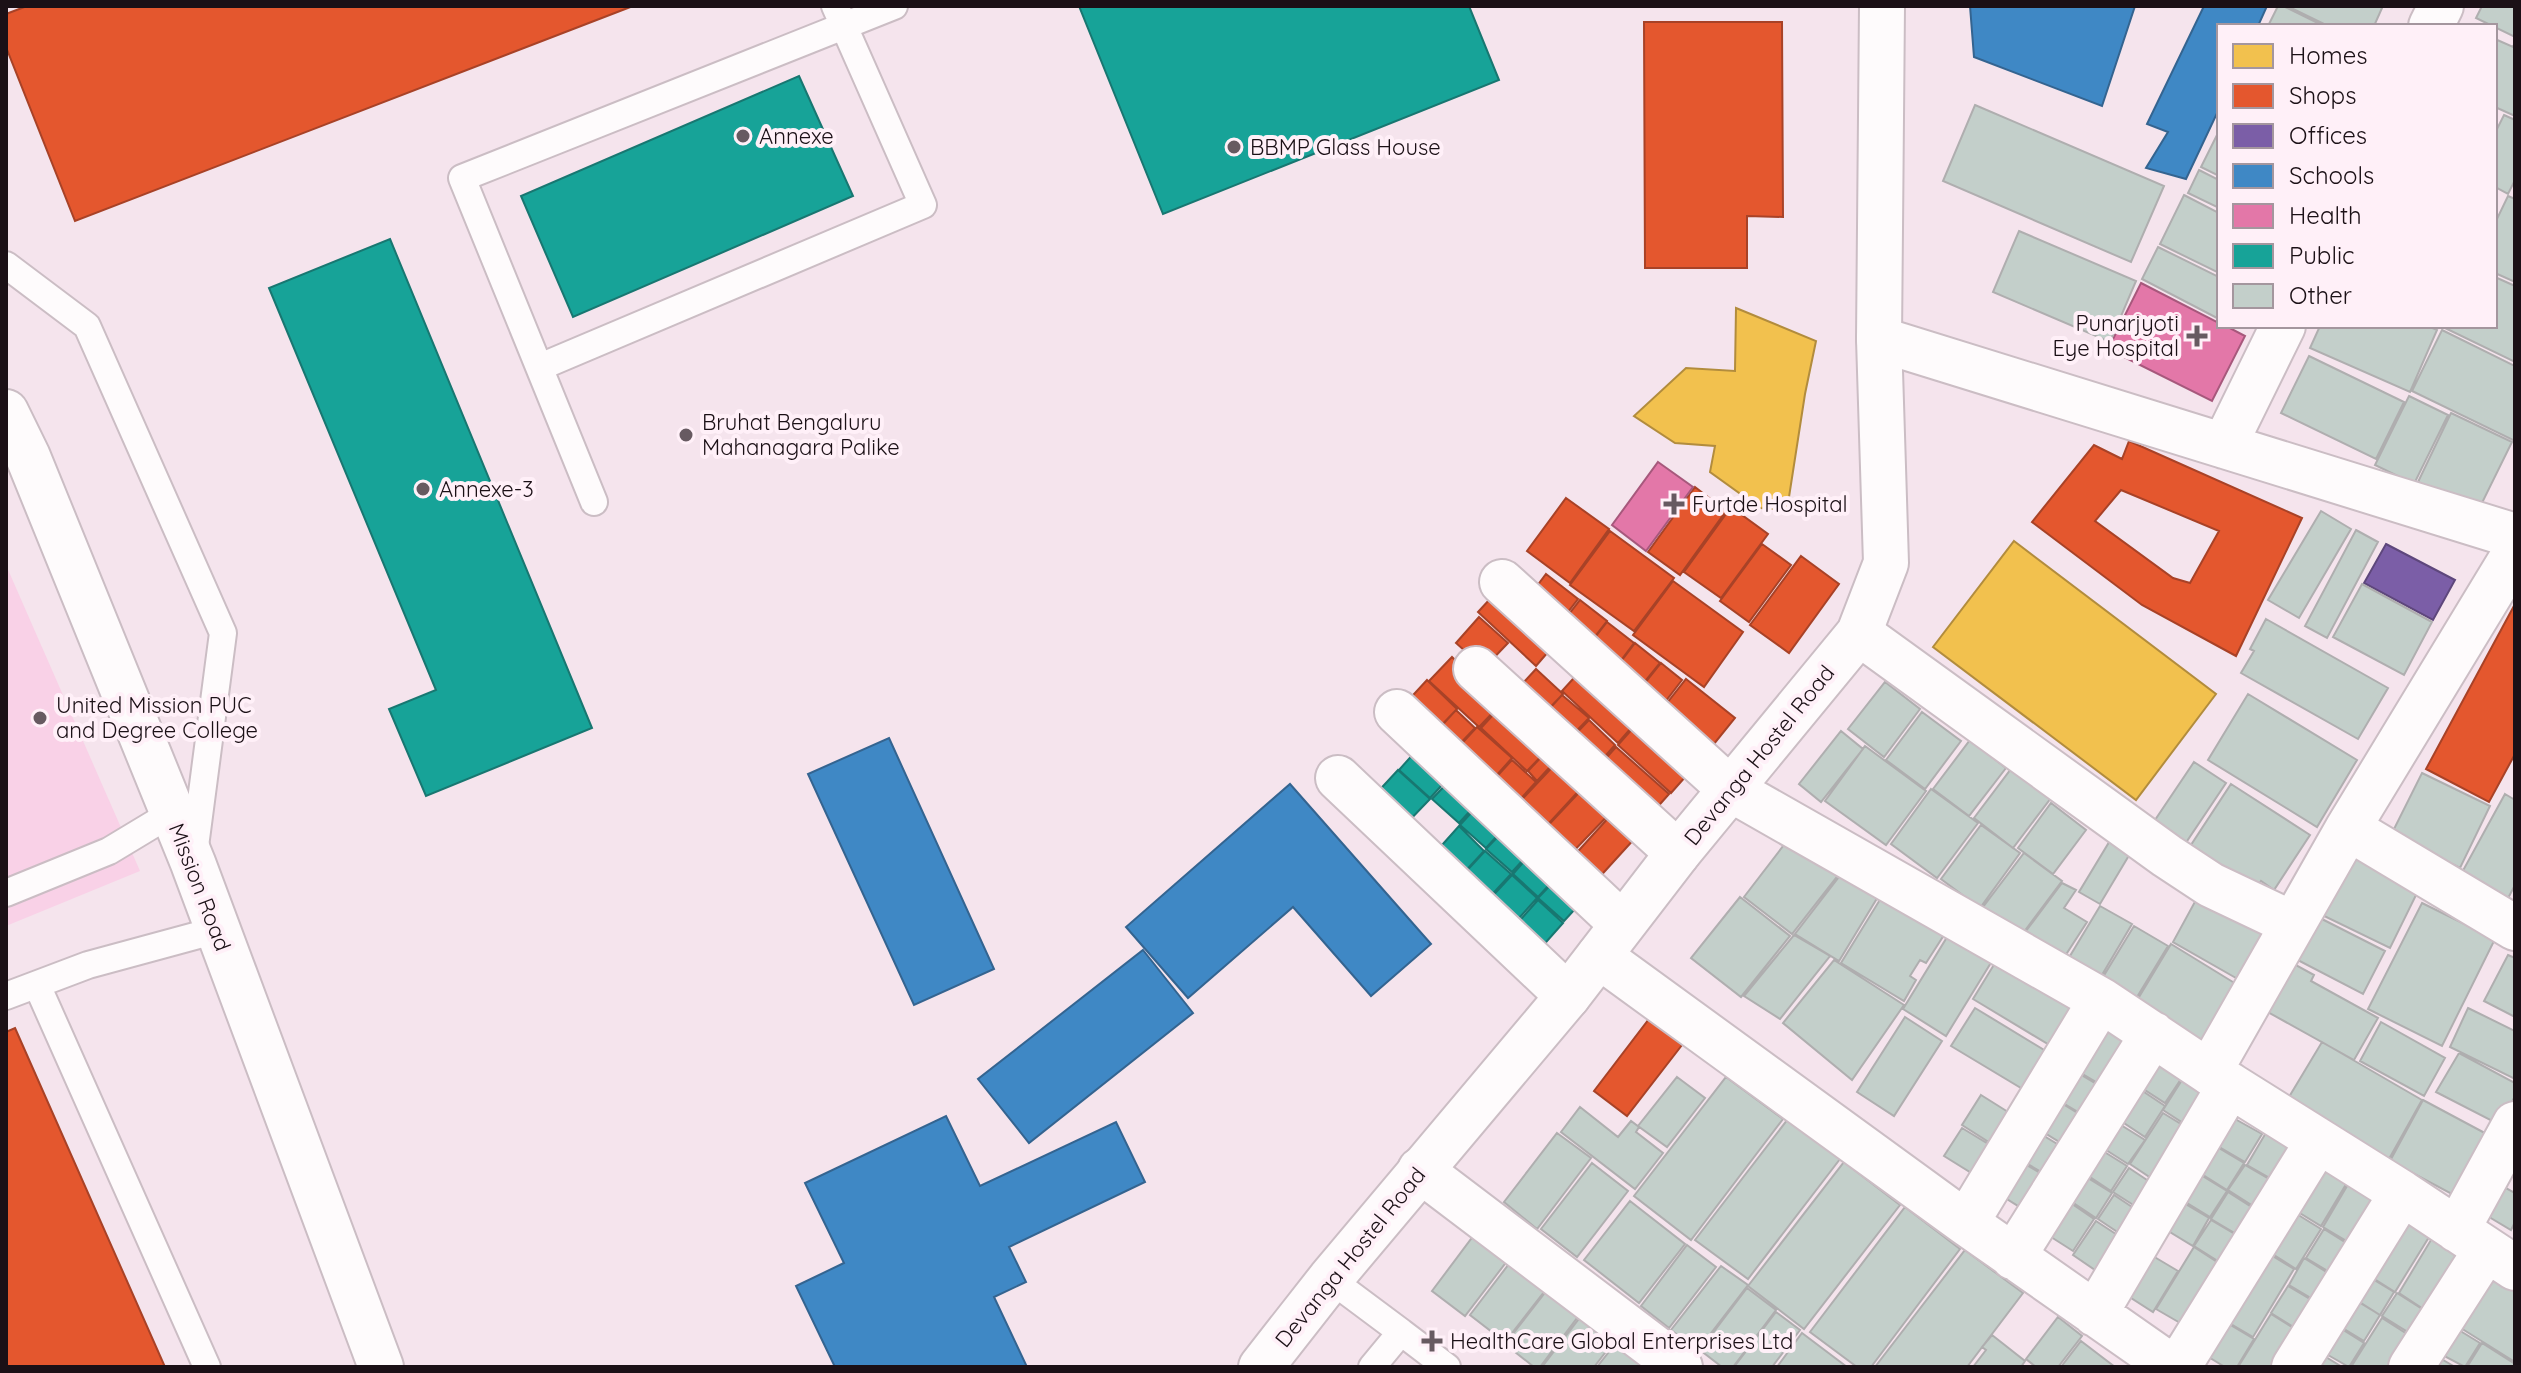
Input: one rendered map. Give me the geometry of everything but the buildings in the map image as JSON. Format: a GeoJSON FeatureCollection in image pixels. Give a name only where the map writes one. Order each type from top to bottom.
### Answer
{"type":"FeatureCollection","features":[{"type":"Feature","properties":{"kind":"street","name":"Devanga Hostel Road"},"geometry":{"type":"LineString","coordinates":[[1261,1367],[1420,1170],[1568,996],[1678,853],[1859,633],[1886,563],[1879,339],[1882,6]]}},
{"type":"Feature","properties":{"kind":"street"},"geometry":{"type":"LineString","coordinates":[[2432,24],[2441,6]]}},
{"type":"Feature","properties":{"kind":"street"},"geometry":{"type":"LineString","coordinates":[[2224,446],[2282,328]]}},
{"type":"Feature","properties":{"kind":"street"},"geometry":{"type":"LineString","coordinates":[[1879,339],[2515,536]]}},
{"type":"Feature","properties":{"kind":"street","name":"Mission Road"},"geometry":{"type":"LineString","coordinates":[[6,412],[28,457],[193,863],[381,1367]]}},
{"type":"Feature","properties":{"kind":"street"},"geometry":{"type":"LineString","coordinates":[[2095,1314],[2219,1079],[2291,923],[2515,553]]}},
{"type":"Feature","properties":{"kind":"street"},"geometry":{"type":"LineString","coordinates":[[1502,582],[1730,789],[2101,1000],[2486,1249]]}},
{"type":"Feature","properties":{"kind":"street"},"geometry":{"type":"LineString","coordinates":[[1859,633],[2167,856],[2211,885],[2291,923]]}},
{"type":"Feature","properties":{"kind":"street"},"geometry":{"type":"LineString","coordinates":[[1476,669],[1678,853]]}},
{"type":"Feature","properties":{"kind":"street"},"geometry":{"type":"LineString","coordinates":[[1397,712],[1611,940],[1966,1223],[2175,1367],[2318,1141]]}},
{"type":"Feature","properties":{"kind":"street"},"geometry":{"type":"LineString","coordinates":[[1338,778],[1568,996]]}},
{"type":"Feature","properties":{"kind":"street"},"geometry":{"type":"LineString","coordinates":[[2348,828],[2515,928]]}},
{"type":"Feature","properties":{"kind":"street"},"geometry":{"type":"LineString","coordinates":[[1966,1223],[2101,1000]]}},
{"type":"Feature","properties":{"kind":"street"},"geometry":{"type":"LineString","coordinates":[[2013,1257],[2153,1034]]}},
{"type":"Feature","properties":{"kind":"street"},"geometry":{"type":"LineString","coordinates":[[2411,1367],[2486,1249],[2515,1124]]}},
{"type":"Feature","properties":{"kind":"street"},"geometry":{"type":"LineString","coordinates":[[1420,1170],[1680,1367]]}},
{"type":"Feature","properties":{"kind":"street"},"geometry":{"type":"LineString","coordinates":[[2294,1367],[2402,1193]]}},
{"type":"Feature","properties":{"kind":"lane"},"geometry":{"type":"LineString","coordinates":[[594,502],[462,178],[839,15],[894,6]]}},
{"type":"Feature","properties":{"kind":"lane"},"geometry":{"type":"LineString","coordinates":[[540,367],[923,205],[839,15]]}},
{"type":"Feature","properties":{"kind":"lane"},"geometry":{"type":"LineString","coordinates":[[6,265],[87,326],[223,633],[193,863]]}},
{"type":"Feature","properties":{"kind":"lane"},"geometry":{"type":"LineString","coordinates":[[6,893],[109,851],[172,813]]}},
{"type":"Feature","properties":{"kind":"lane"},"geometry":{"type":"LineString","coordinates":[[6,996],[88,965],[217,930]]}},
{"type":"Feature","properties":{"kind":"lane"},"geometry":{"type":"LineString","coordinates":[[37,985],[207,1367]]}},
{"type":"Feature","properties":{"kind":"lane"},"geometry":{"type":"LineString","coordinates":[[1330,1279],[1447,1367]]}},
{"type":"Feature","properties":{"kind":"lane"},"geometry":{"type":"LineString","coordinates":[[1372,1367],[1401,1332]]}},
{"type":"Feature","properties":{"kind":"shaded area","name":"United Mission PUC and Degree College"},"geometry":{"type":"Polygon","coordinates":[[[6,565],[140,871],[6,926],[6,565]]]}},
{"type":"Feature","properties":{"kind":"place","name":"Annexe"},"geometry":{"type":"Point","coordinates":[743,136]}},
{"type":"Feature","properties":{"kind":"place","name":"BBMP Glass House"},"geometry":{"type":"Point","coordinates":[1234,147]}},
{"type":"Feature","properties":{"kind":"place","name":"Punarjyoti Eye Hospital"},"geometry":{"type":"Point","coordinates":[2197,336]}},
{"type":"Feature","properties":{"kind":"place","name":"Bruhat Bengaluru Mahanagara Palike"},"geometry":{"type":"Point","coordinates":[686,435]}},
{"type":"Feature","properties":{"kind":"place","name":"Annexe-3"},"geometry":{"type":"Point","coordinates":[423,489]}},
{"type":"Feature","properties":{"kind":"place","name":"Furtde Hospital"},"geometry":{"type":"Point","coordinates":[1674,504]}},
{"type":"Feature","properties":{"kind":"place","name":"United Mission PUC and Degree College"},"geometry":{"type":"Point","coordinates":[40,718]}},
{"type":"Feature","properties":{"kind":"place","name":"HealthCare Global Enterprises Ltd"},"geometry":{"type":"Point","coordinates":[1432,1341]}}]}
